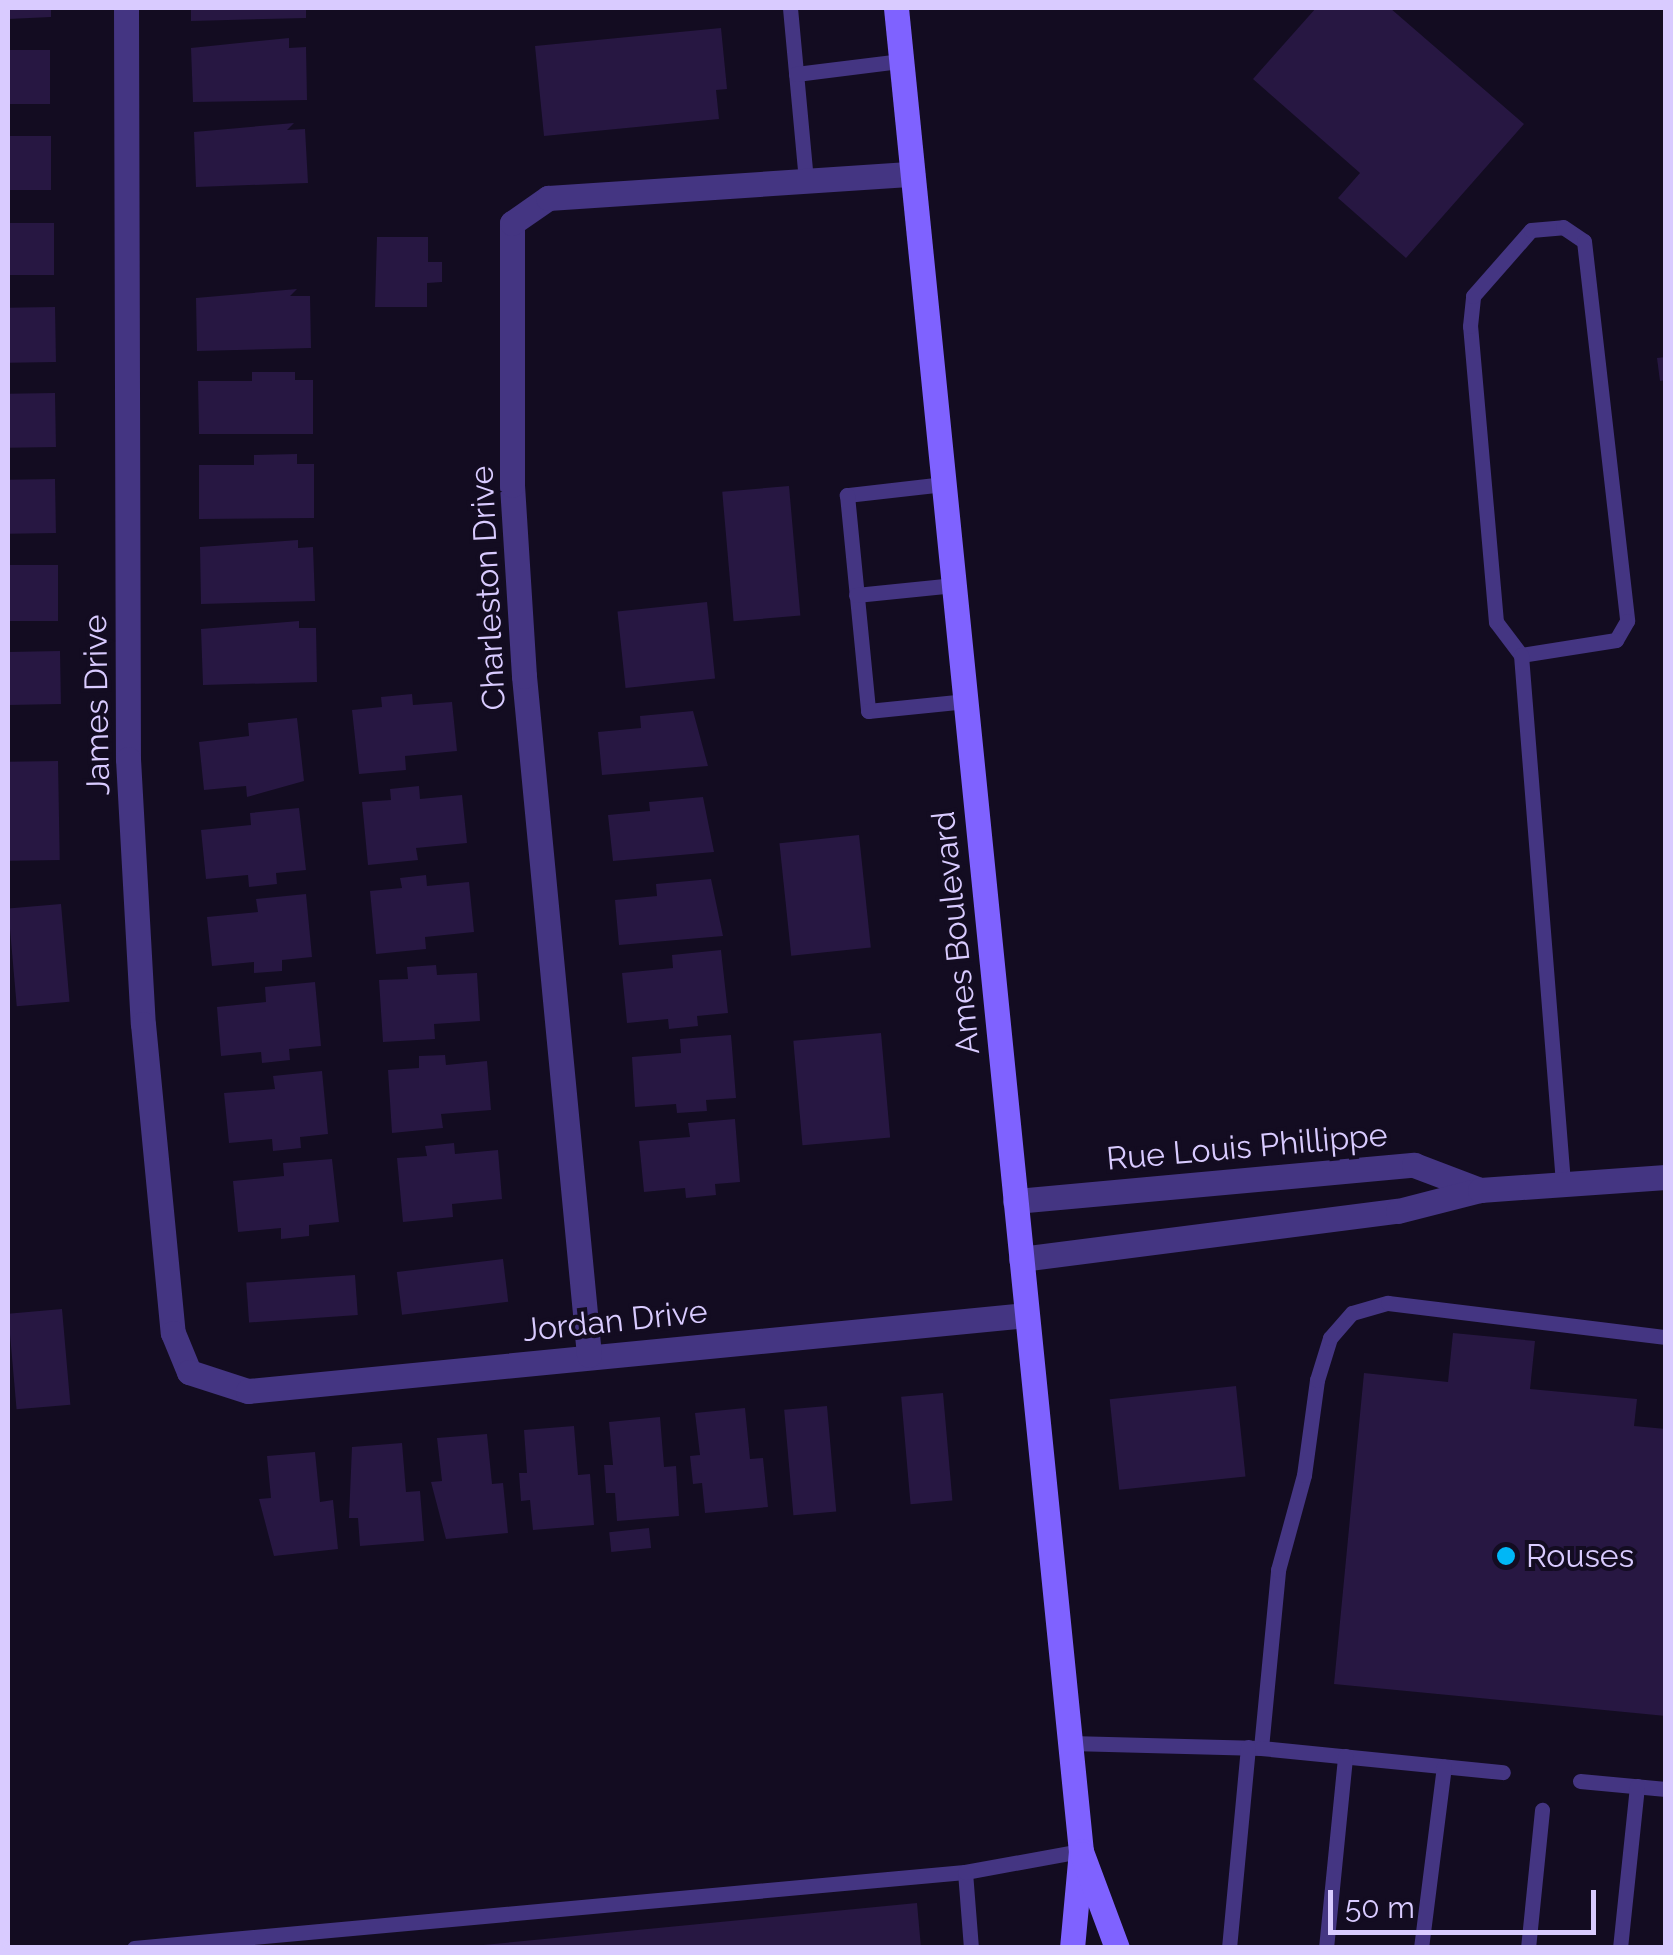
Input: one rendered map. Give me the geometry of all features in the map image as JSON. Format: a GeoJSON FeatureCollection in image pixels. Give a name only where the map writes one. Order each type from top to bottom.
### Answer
{"type":"FeatureCollection","features":[{"type":"Feature","properties":{"kind":"street","name":"James Drive"},"geometry":{"type":"LineString","coordinates":[[126,8],[128,759],[142,1005],[173,1334],[188,1372],[212,1383]]}},
{"type":"Feature","properties":{"kind":"street","name":"Ames Boulevard"},"geometry":{"type":"LineString","coordinates":[[896,8],[1080,1851],[1072,1948]]}},
{"type":"Feature","properties":{"kind":"street","name":"Charleston Drive"},"geometry":{"type":"LineString","coordinates":[[589,1355],[524,676],[512,485],[512,223],[548,198],[912,174]]}},
{"type":"Feature","properties":{"kind":"street","name":"Rue Louis Phillippe"},"geometry":{"type":"LineString","coordinates":[[1015,1201],[1414,1165],[1480,1190]]}},
{"type":"Feature","properties":{"kind":"street","name":"Rue Louis Phillippe"},"geometry":{"type":"LineString","coordinates":[[1020,1259],[1398,1211],[1480,1190],[1666,1178]]}},
{"type":"Feature","properties":{"kind":"street","name":"Jordan Drive"},"geometry":{"type":"LineString","coordinates":[[212,1383],[248,1391],[1026,1315]]}},
{"type":"Feature","properties":{"kind":"street","name":"Ames Boulevard"},"geometry":{"type":"LineString","coordinates":[[1080,1851],[1117,1948]]}},
{"type":"Feature","properties":{"kind":"lane"},"geometry":{"type":"LineString","coordinates":[[790,8],[806,181]]}},
{"type":"Feature","properties":{"kind":"lane"},"geometry":{"type":"LineString","coordinates":[[796,74],[901,62]]}},
{"type":"Feature","properties":{"kind":"lane"},"geometry":{"type":"LineString","coordinates":[[1521,655],[1616,640],[1626,621],[1584,241],[1562,227],[1532,230],[1473,296],[1470,326],[1496,622],[1521,655],[1563,1183]]}},
{"type":"Feature","properties":{"kind":"lane"},"geometry":{"type":"LineString","coordinates":[[944,484],[847,496],[856,595],[868,711],[966,701]]}},
{"type":"Feature","properties":{"kind":"lane"},"geometry":{"type":"LineString","coordinates":[[856,595],[954,585]]}},
{"type":"Feature","properties":{"kind":"lane"},"geometry":{"type":"LineString","coordinates":[[1229,1948],[1281,1555],[1304,1476],[1330,1338],[1352,1312],[1388,1303],[1666,1338]]}},
{"type":"Feature","properties":{"kind":"lane"},"geometry":{"type":"LineString","coordinates":[[1070,1742],[1254,1748],[1503,1772]]}},
{"type":"Feature","properties":{"kind":"lane"},"geometry":{"type":"LineString","coordinates":[[1326,1948],[1345,1756]]}},
{"type":"Feature","properties":{"kind":"lane"},"geometry":{"type":"LineString","coordinates":[[1421,1948],[1444,1766]]}},
{"type":"Feature","properties":{"kind":"lane"},"geometry":{"type":"LineString","coordinates":[[1580,1780],[1666,1789]]}},
{"type":"Feature","properties":{"kind":"lane"},"geometry":{"type":"LineString","coordinates":[[1620,1948],[1637,1786]]}},
{"type":"Feature","properties":{"kind":"lane"},"geometry":{"type":"LineString","coordinates":[[1528,1948],[1542,1810]]}},
{"type":"Feature","properties":{"kind":"lane"},"geometry":{"type":"LineString","coordinates":[[134,1948],[965,1872],[1080,1851]]}},
{"type":"Feature","properties":{"kind":"lane"},"geometry":{"type":"LineString","coordinates":[[965,1872],[971,1948]]}},
{"type":"Feature","properties":{"kind":"building"},"geometry":{"type":"Polygon","coordinates":[[[8,8],[51,8],[51,17],[8,19],[8,8]]]}},
{"type":"Feature","properties":{"kind":"building"},"geometry":{"type":"Polygon","coordinates":[[[191,8],[306,8],[306,18],[191,21],[191,8]]]}},
{"type":"Feature","properties":{"kind":"building"},"geometry":{"type":"Polygon","coordinates":[[[1316,8],[1390,8],[1524,124],[1406,258],[1338,198],[1360,173],[1253,79],[1316,8]]]}},
{"type":"Feature","properties":{"kind":"building"},"geometry":{"type":"Polygon","coordinates":[[[721,28],[727,89],[716,90],[719,119],[544,136],[535,46],[721,28]]]}},
{"type":"Feature","properties":{"kind":"building"},"geometry":{"type":"Polygon","coordinates":[[[289,38],[289,48],[306,47],[307,100],[193,102],[191,48],[289,38]]]}},
{"type":"Feature","properties":{"kind":"building"},"geometry":{"type":"Polygon","coordinates":[[[8,50],[50,50],[50,104],[8,104],[8,50]]]}},
{"type":"Feature","properties":{"kind":"building"},"geometry":{"type":"Polygon","coordinates":[[[294,123],[287,130],[305,129],[308,183],[196,187],[194,132],[294,123]]]}},
{"type":"Feature","properties":{"kind":"building"},"geometry":{"type":"Polygon","coordinates":[[[8,136],[51,136],[51,190],[8,190],[8,136]]]}},
{"type":"Feature","properties":{"kind":"building"},"geometry":{"type":"Polygon","coordinates":[[[8,223],[54,223],[54,275],[8,275],[8,223]]]}},
{"type":"Feature","properties":{"kind":"building"},"geometry":{"type":"Polygon","coordinates":[[[377,237],[428,237],[428,262],[442,262],[442,282],[427,283],[427,307],[375,307],[377,237]]]}},
{"type":"Feature","properties":{"kind":"building"},"geometry":{"type":"Polygon","coordinates":[[[297,289],[290,296],[310,296],[311,348],[197,351],[196,298],[297,289]]]}},
{"type":"Feature","properties":{"kind":"building"},"geometry":{"type":"Polygon","coordinates":[[[55,307],[56,362],[9,363],[8,308],[55,307]]]}},
{"type":"Feature","properties":{"kind":"building"},"geometry":{"type":"Polygon","coordinates":[[[1666,357],[1666,380],[1660,381],[1657,358],[1666,357]]]}},
{"type":"Feature","properties":{"kind":"building"},"geometry":{"type":"Polygon","coordinates":[[[252,372],[295,372],[295,380],[313,380],[313,434],[199,434],[198,381],[252,381],[252,372]]]}},
{"type":"Feature","properties":{"kind":"building"},"geometry":{"type":"Polygon","coordinates":[[[55,393],[56,447],[9,448],[8,394],[55,393]]]}},
{"type":"Feature","properties":{"kind":"building"},"geometry":{"type":"Polygon","coordinates":[[[297,454],[297,464],[314,464],[314,518],[199,519],[199,465],[254,465],[254,455],[297,454]]]}},
{"type":"Feature","properties":{"kind":"building"},"geometry":{"type":"Polygon","coordinates":[[[55,479],[56,533],[9,534],[8,480],[55,479]]]}},
{"type":"Feature","properties":{"kind":"building"},"geometry":{"type":"Polygon","coordinates":[[[789,486],[800,616],[734,621],[722,492],[789,486]]]}},
{"type":"Feature","properties":{"kind":"building"},"geometry":{"type":"Polygon","coordinates":[[[298,540],[298,548],[313,547],[315,601],[201,604],[200,547],[298,540]]]}},
{"type":"Feature","properties":{"kind":"building"},"geometry":{"type":"Polygon","coordinates":[[[8,565],[58,565],[58,621],[8,621],[8,565]]]}},
{"type":"Feature","properties":{"kind":"building"},"geometry":{"type":"Polygon","coordinates":[[[707,602],[715,679],[626,688],[617,611],[707,602]]]}},
{"type":"Feature","properties":{"kind":"building"},"geometry":{"type":"Polygon","coordinates":[[[299,621],[299,628],[316,628],[317,682],[203,685],[201,629],[299,621]]]}},
{"type":"Feature","properties":{"kind":"building"},"geometry":{"type":"Polygon","coordinates":[[[60,651],[61,704],[9,705],[8,652],[60,651]]]}},
{"type":"Feature","properties":{"kind":"building"},"geometry":{"type":"Polygon","coordinates":[[[412,694],[413,705],[452,702],[457,751],[405,756],[406,770],[359,774],[352,710],[382,707],[381,697],[412,694]]]}},
{"type":"Feature","properties":{"kind":"building"},"geometry":{"type":"Polygon","coordinates":[[[693,711],[708,766],[602,775],[598,732],[641,728],[640,716],[693,711]]]}},
{"type":"Feature","properties":{"kind":"building"},"geometry":{"type":"Polygon","coordinates":[[[297,718],[304,781],[247,797],[246,786],[204,790],[199,742],[249,736],[248,723],[297,718]]]}},
{"type":"Feature","properties":{"kind":"building"},"geometry":{"type":"Polygon","coordinates":[[[58,761],[60,860],[10,861],[8,762],[58,761]]]}},
{"type":"Feature","properties":{"kind":"building"},"geometry":{"type":"Polygon","coordinates":[[[419,786],[420,799],[462,795],[467,843],[416,848],[418,860],[368,865],[362,802],[391,800],[390,789],[419,786]]]}},
{"type":"Feature","properties":{"kind":"building"},"geometry":{"type":"Polygon","coordinates":[[[703,797],[714,852],[613,861],[608,815],[650,811],[649,802],[703,797]]]}},
{"type":"Feature","properties":{"kind":"building"},"geometry":{"type":"Polygon","coordinates":[[[299,808],[306,870],[276,873],[277,884],[249,887],[248,875],[206,879],[201,830],[251,825],[250,813],[299,808]]]}},
{"type":"Feature","properties":{"kind":"building"},"geometry":{"type":"Polygon","coordinates":[[[859,835],[871,947],[791,956],[779,843],[859,835]]]}},
{"type":"Feature","properties":{"kind":"building"},"geometry":{"type":"Polygon","coordinates":[[[426,875],[427,886],[469,882],[474,932],[425,937],[426,949],[376,954],[370,891],[402,888],[400,878],[426,875]]]}},
{"type":"Feature","properties":{"kind":"building"},"geometry":{"type":"Polygon","coordinates":[[[711,879],[723,936],[619,945],[615,900],[657,896],[656,884],[711,879]]]}},
{"type":"Feature","properties":{"kind":"building"},"geometry":{"type":"Polygon","coordinates":[[[306,894],[312,957],[282,960],[282,971],[254,973],[254,962],[212,966],[207,917],[258,912],[256,899],[306,894]]]}},
{"type":"Feature","properties":{"kind":"building"},"geometry":{"type":"Polygon","coordinates":[[[61,904],[70,1002],[17,1006],[8,909],[61,904]]]}},
{"type":"Feature","properties":{"kind":"building"},"geometry":{"type":"Polygon","coordinates":[[[721,950],[728,1013],[697,1016],[698,1026],[669,1029],[668,1019],[627,1023],[622,973],[673,968],[672,955],[721,950]]]}},
{"type":"Feature","properties":{"kind":"building"},"geometry":{"type":"Polygon","coordinates":[[[436,965],[437,975],[477,973],[480,1021],[434,1024],[435,1039],[383,1042],[379,980],[408,979],[407,967],[436,965]]]}},
{"type":"Feature","properties":{"kind":"building"},"geometry":{"type":"Polygon","coordinates":[[[315,982],[321,1046],[289,1049],[290,1060],[262,1063],[261,1052],[221,1056],[217,1007],[266,1002],[265,987],[315,982]]]}},
{"type":"Feature","properties":{"kind":"building"},"geometry":{"type":"Polygon","coordinates":[[[881,1033],[890,1138],[802,1145],[793,1041],[881,1033]]]}},
{"type":"Feature","properties":{"kind":"building"},"geometry":{"type":"Polygon","coordinates":[[[731,1035],[736,1098],[706,1100],[707,1111],[677,1113],[676,1104],[635,1107],[632,1057],[681,1053],[680,1039],[731,1035]]]}},
{"type":"Feature","properties":{"kind":"building"},"geometry":{"type":"Polygon","coordinates":[[[445,1055],[446,1065],[487,1061],[491,1110],[441,1114],[443,1128],[392,1133],[388,1070],[419,1068],[419,1056],[445,1055]]]}},
{"type":"Feature","properties":{"kind":"building"},"geometry":{"type":"Polygon","coordinates":[[[322,1071],[328,1134],[300,1137],[301,1148],[273,1151],[272,1139],[229,1143],[224,1093],[275,1089],[273,1076],[322,1071]]]}},
{"type":"Feature","properties":{"kind":"building"},"geometry":{"type":"Polygon","coordinates":[[[735,1119],[740,1182],[715,1184],[716,1195],[686,1198],[685,1188],[644,1192],[639,1141],[690,1137],[688,1123],[735,1119]]]}},
{"type":"Feature","properties":{"kind":"building"},"geometry":{"type":"Polygon","coordinates":[[[454,1143],[455,1154],[498,1150],[502,1199],[452,1204],[453,1217],[403,1222],[397,1158],[427,1156],[425,1146],[454,1143]]]}},
{"type":"Feature","properties":{"kind":"building"},"geometry":{"type":"Polygon","coordinates":[[[332,1159],[339,1222],[309,1225],[309,1236],[281,1239],[281,1228],[238,1232],[233,1181],[284,1176],[283,1163],[332,1159]]]}},
{"type":"Feature","properties":{"kind":"building"},"geometry":{"type":"Polygon","coordinates":[[[503,1259],[508,1302],[402,1315],[397,1272],[503,1259]]]}},
{"type":"Feature","properties":{"kind":"building"},"geometry":{"type":"Polygon","coordinates":[[[355,1275],[358,1315],[249,1323],[246,1283],[355,1275]]]}},
{"type":"Feature","properties":{"kind":"building"},"geometry":{"type":"Polygon","coordinates":[[[62,1309],[70,1405],[17,1409],[8,1314],[62,1309]]]}},
{"type":"Feature","properties":{"kind":"building","name":"Rouses"},"geometry":{"type":"Polygon","coordinates":[[[1453,1333],[1535,1341],[1530,1389],[1637,1399],[1634,1426],[1666,1429],[1666,1716],[1334,1684],[1364,1373],[1448,1382],[1453,1333]]]}},
{"type":"Feature","properties":{"kind":"building"},"geometry":{"type":"Polygon","coordinates":[[[1236,1386],[1246,1477],[1119,1490],[1110,1399],[1236,1386]]]}},
{"type":"Feature","properties":{"kind":"building"},"geometry":{"type":"Polygon","coordinates":[[[943,1393],[952,1501],[911,1504],[901,1397],[943,1393]]]}},
{"type":"Feature","properties":{"kind":"building"},"geometry":{"type":"Polygon","coordinates":[[[827,1406],[836,1512],[793,1515],[784,1410],[827,1406]]]}},
{"type":"Feature","properties":{"kind":"building"},"geometry":{"type":"Polygon","coordinates":[[[745,1408],[750,1459],[763,1458],[768,1507],[705,1513],[702,1483],[693,1484],[690,1456],[700,1455],[695,1413],[745,1408]]]}},
{"type":"Feature","properties":{"kind":"building"},"geometry":{"type":"Polygon","coordinates":[[[660,1417],[664,1467],[676,1466],[679,1516],[617,1521],[615,1493],[606,1493],[604,1465],[613,1465],[609,1422],[660,1417]]]}},
{"type":"Feature","properties":{"kind":"building"},"geometry":{"type":"Polygon","coordinates":[[[574,1426],[578,1475],[590,1474],[594,1525],[533,1530],[530,1500],[521,1501],[519,1473],[527,1473],[524,1430],[574,1426]]]}},
{"type":"Feature","properties":{"kind":"building"},"geometry":{"type":"Polygon","coordinates":[[[487,1434],[492,1484],[503,1483],[508,1533],[446,1539],[431,1482],[442,1481],[437,1438],[487,1434]]]}},
{"type":"Feature","properties":{"kind":"building"},"geometry":{"type":"Polygon","coordinates":[[[402,1443],[406,1492],[420,1491],[424,1541],[360,1546],[358,1518],[349,1518],[352,1447],[402,1443]]]}},
{"type":"Feature","properties":{"kind":"building"},"geometry":{"type":"Polygon","coordinates":[[[315,1452],[320,1502],[333,1500],[338,1549],[274,1556],[259,1499],[271,1498],[267,1456],[315,1452]]]}},
{"type":"Feature","properties":{"kind":"building"},"geometry":{"type":"Polygon","coordinates":[[[649,1528],[651,1548],[611,1552],[609,1532],[649,1528]]]}},
{"type":"Feature","properties":{"kind":"building"},"geometry":{"type":"Polygon","coordinates":[[[917,1903],[921,1948],[483,1945],[917,1903]]]}},
{"type":"Feature","properties":{"kind":"place","name":"Rouses"},"geometry":{"type":"Point","coordinates":[1506,1556]}}]}
